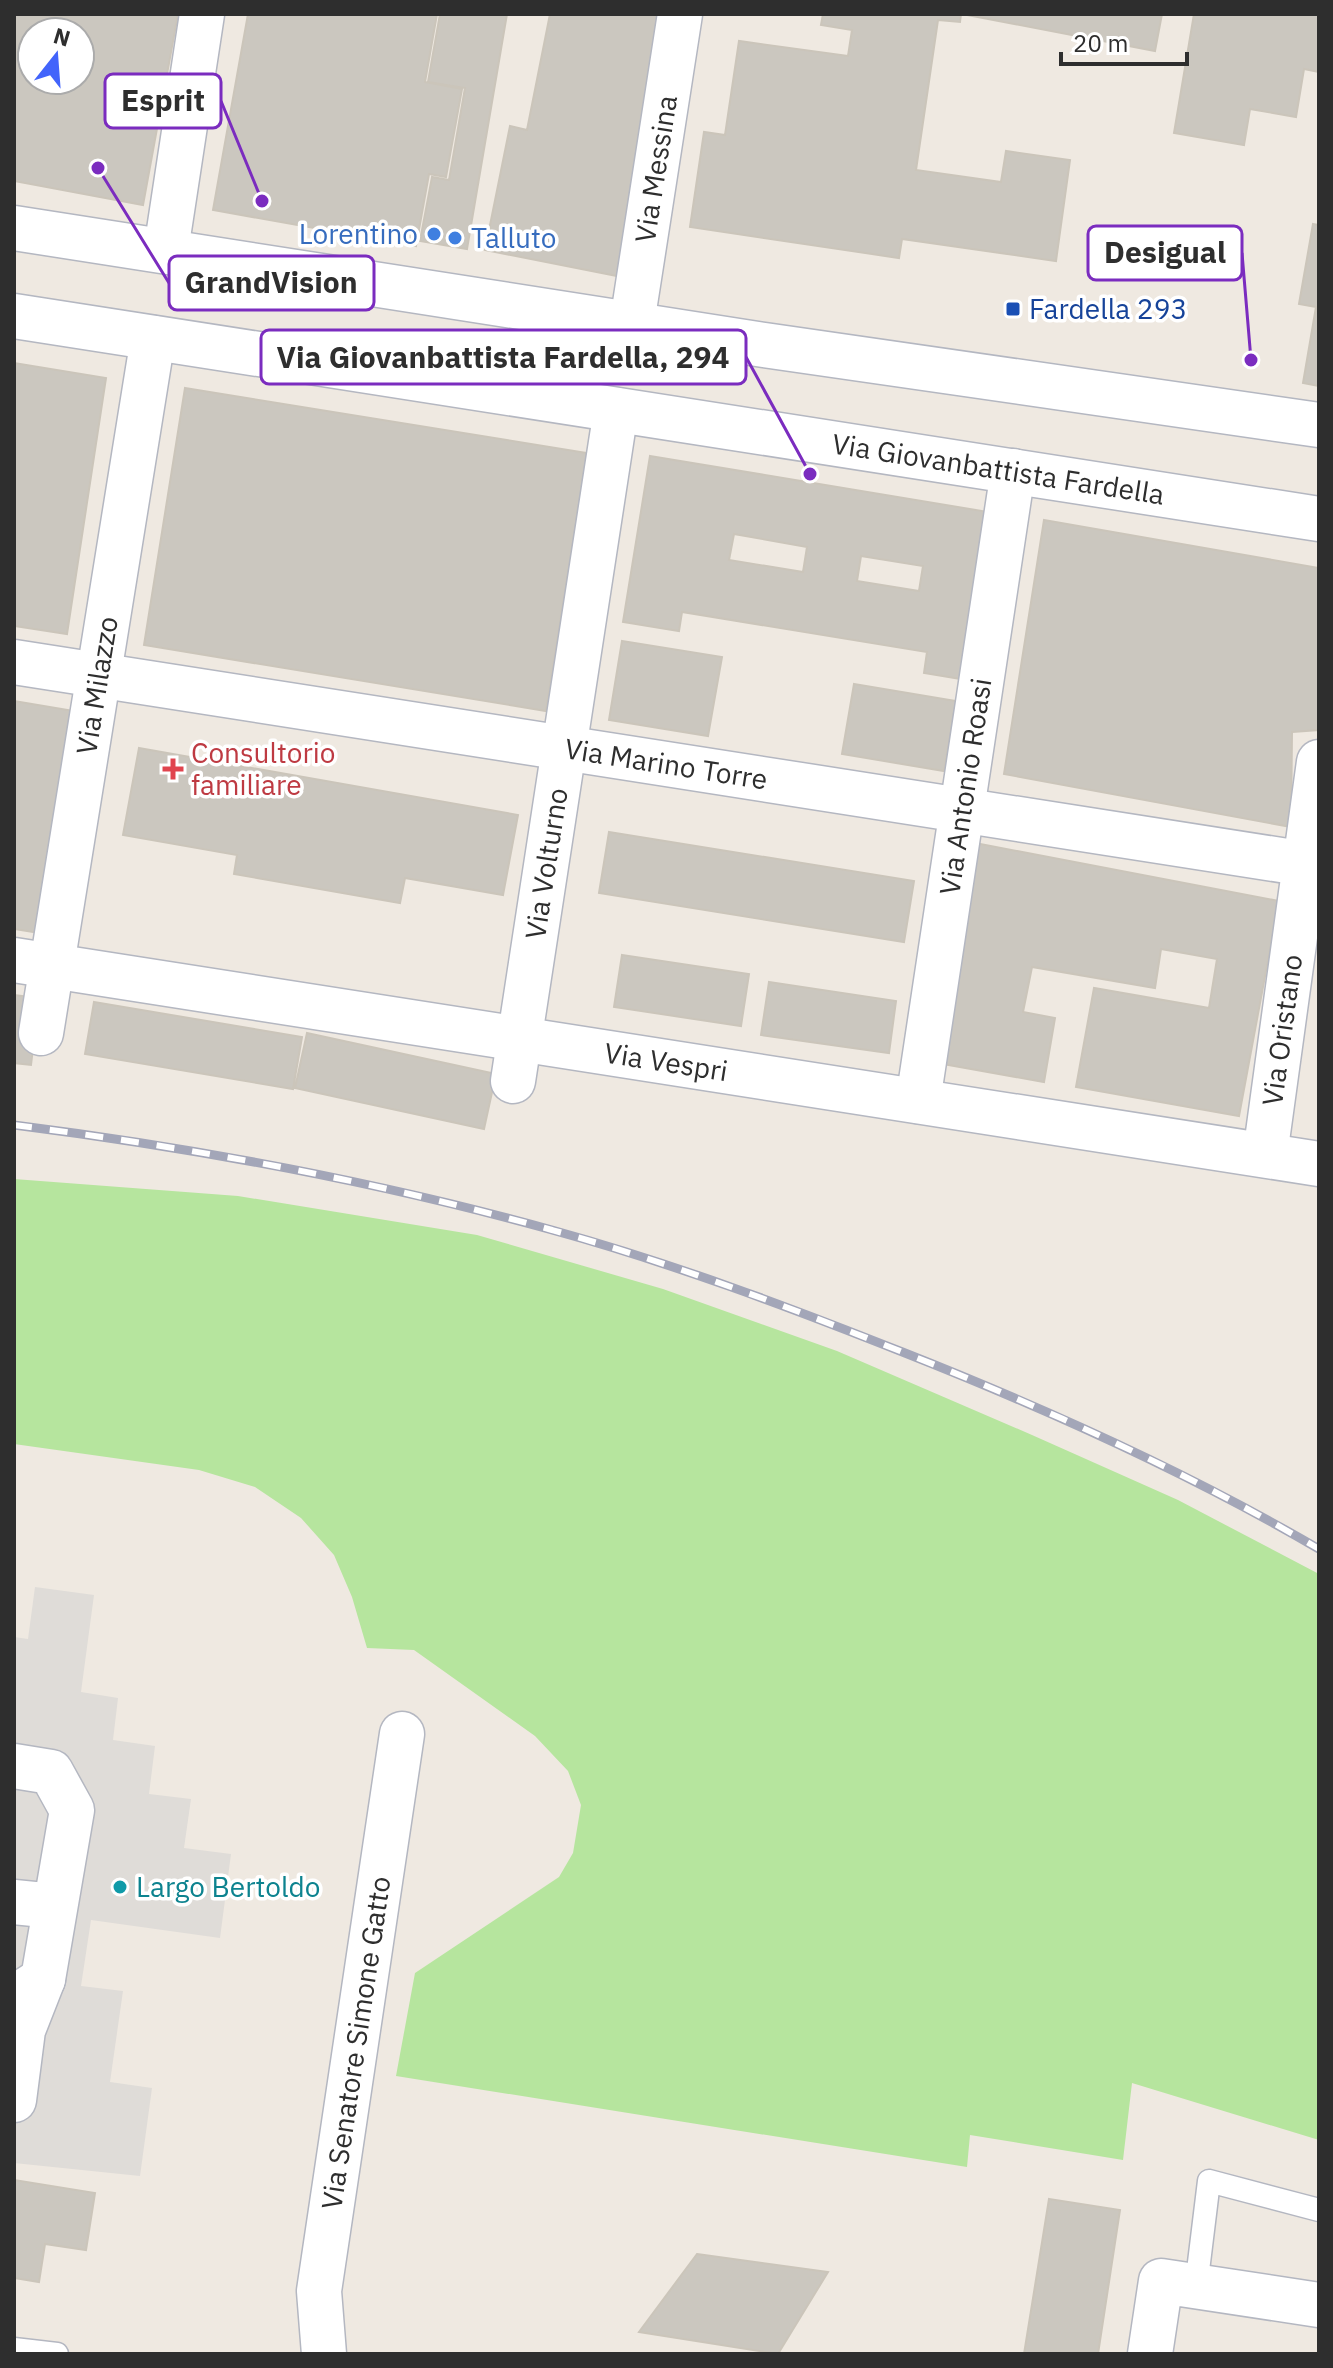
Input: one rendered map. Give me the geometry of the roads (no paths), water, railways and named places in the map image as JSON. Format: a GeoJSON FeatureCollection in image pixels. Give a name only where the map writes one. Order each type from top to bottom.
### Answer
{"type":"FeatureCollection","features":[{"type":"Feature","properties":{"kind":"street"},"geometry":{"type":"LineString","coordinates":[[166,250],[202,14]]}},
{"type":"Feature","properties":{"kind":"street","name":"Via Messina"},"geometry":{"type":"LineString","coordinates":[[632,323],[680,14]]}},
{"type":"Feature","properties":{"kind":"street"},"geometry":{"type":"LineString","coordinates":[[14,228],[764,345],[1319,425]]}},
{"type":"Feature","properties":{"kind":"street","name":"Via Giovanbattista Fardella"},"geometry":{"type":"LineString","coordinates":[[14,316],[1319,519]]}},
{"type":"Feature","properties":{"kind":"street","name":"Via Milazzo"},"geometry":{"type":"LineString","coordinates":[[41,1033],[33,963],[99,675],[153,338]]}},
{"type":"Feature","properties":{"kind":"street","name":"Via Volturno"},"geometry":{"type":"LineString","coordinates":[[516,1060],[616,410]]}},
{"type":"Feature","properties":{"kind":"street","name":"Via Antonio Roasi"},"geometry":{"type":"LineString","coordinates":[[918,1101],[1013,471]]}},
{"type":"Feature","properties":{"kind":"street","name":"Via Marino Torre"},"geometry":{"type":"LineString","coordinates":[[14,662],[1312,865]]}},
{"type":"Feature","properties":{"kind":"street","name":"Via Oristano"},"geometry":{"type":"LineString","coordinates":[[1265,1155],[1312,865],[1319,762]]}},
{"type":"Feature","properties":{"kind":"street","name":"Via Vespri"},"geometry":{"type":"LineString","coordinates":[[33,963],[516,1060],[918,1101],[1319,1164]]}},
{"type":"Feature","properties":{"kind":"street","name":"Via Senatore Simone Gatto"},"geometry":{"type":"LineString","coordinates":[[324,2354],[319,2291],[402,1734]]}},
{"type":"Feature","properties":{"kind":"street"},"geometry":{"type":"LineString","coordinates":[[14,1766],[51,1772],[72,1810],[34,1904],[28,1988],[14,2100]]}},
{"type":"Feature","properties":{"kind":"street"},"geometry":{"type":"LineString","coordinates":[[1150,2354],[1161,2281],[1319,2305]]}},
{"type":"Feature","properties":{"kind":"lane"},"geometry":{"type":"LineString","coordinates":[[1196,2287],[1209,2181],[1319,2210]]}},
{"type":"Feature","properties":{"kind":"lane"},"geometry":{"type":"LineString","coordinates":[[14,2349],[57,2354]]}},
{"type":"Feature","properties":{"kind":"railway"},"geometry":{"type":"LineString","coordinates":[[14,1125],[217,1155],[352,1181],[486,1212],[641,1257],[818,1319],[1011,1396],[1167,1468],[1319,1549]]}},
{"type":"Feature","properties":{"kind":"place","name":"GrandVision"},"geometry":{"type":"Point","coordinates":[98,168]}},
{"type":"Feature","properties":{"kind":"place","name":"Esprit"},"geometry":{"type":"Point","coordinates":[262,201]}},
{"type":"Feature","properties":{"kind":"place","name":"Lorentino"},"geometry":{"type":"Point","coordinates":[434,234]}},
{"type":"Feature","properties":{"kind":"place","name":"Talluto"},"geometry":{"type":"Point","coordinates":[455,238]}},
{"type":"Feature","properties":{"kind":"place","name":"Fardella 293"},"geometry":{"type":"Point","coordinates":[1013,309]}},
{"type":"Feature","properties":{"kind":"place","name":"Desigual"},"geometry":{"type":"Point","coordinates":[1251,360]}},
{"type":"Feature","properties":{"kind":"place","name":"Via Giovanbattista Fardella, 294"},"geometry":{"type":"Point","coordinates":[810,474]}},
{"type":"Feature","properties":{"kind":"place","name":"Consultorio familiare"},"geometry":{"type":"Point","coordinates":[173,769]}},
{"type":"Feature","properties":{"kind":"place","name":"Largo Bertoldo"},"geometry":{"type":"Point","coordinates":[120,1887]}}]}
